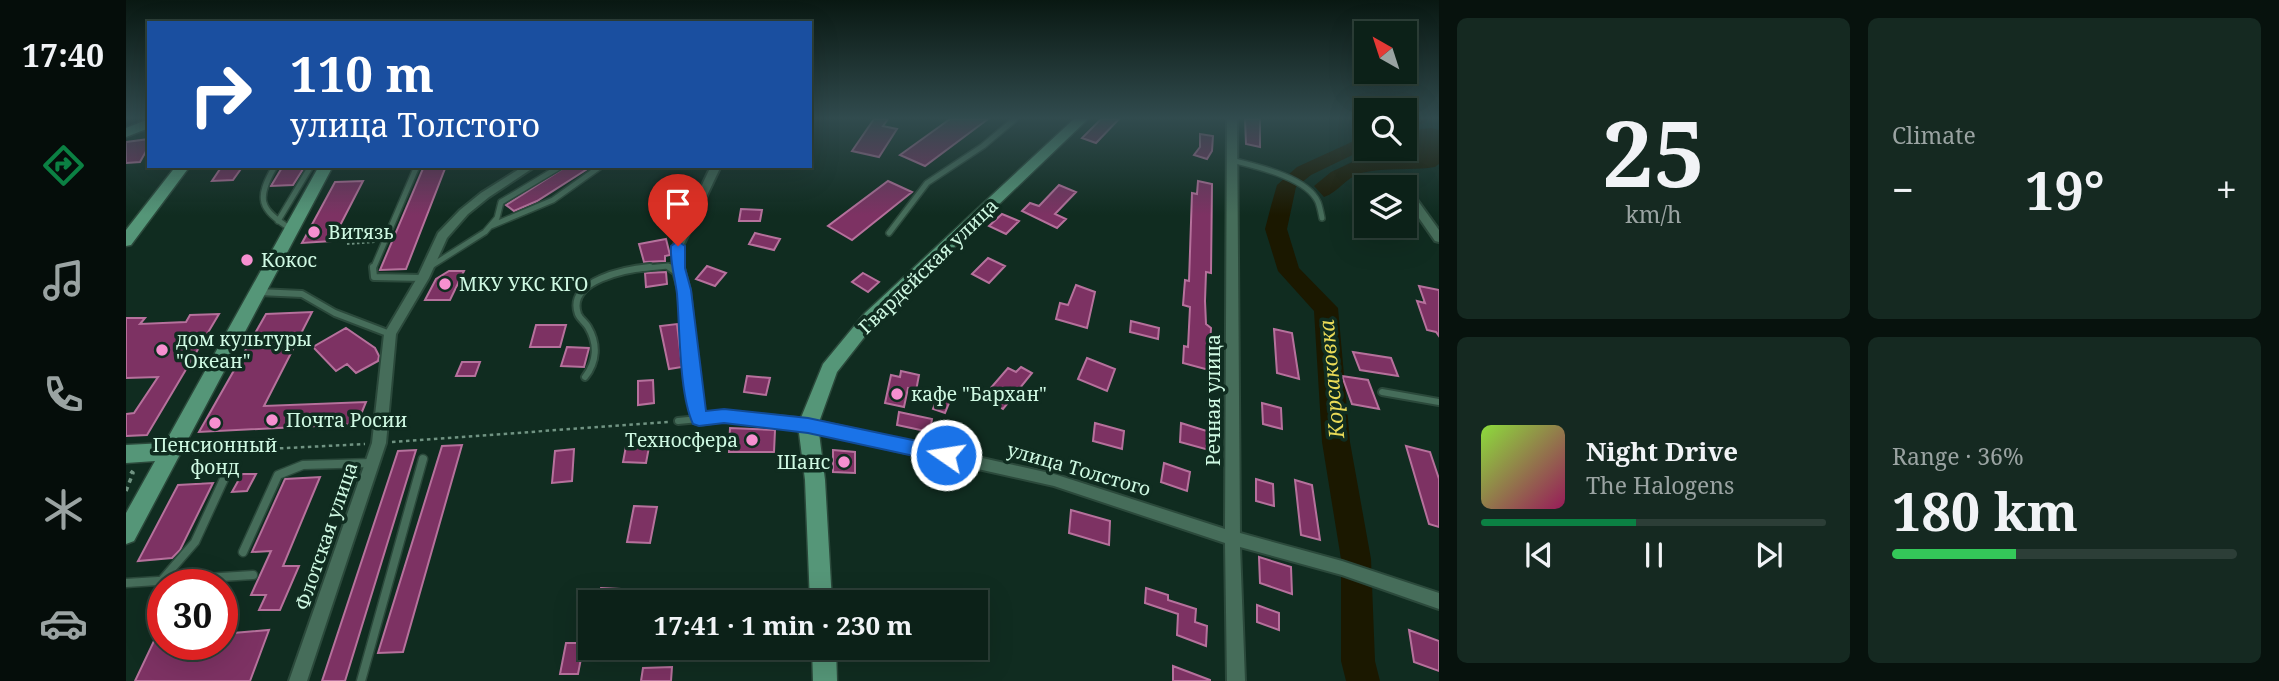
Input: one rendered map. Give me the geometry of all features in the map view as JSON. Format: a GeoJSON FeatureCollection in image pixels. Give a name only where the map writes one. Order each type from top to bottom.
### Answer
{"type":"FeatureCollection","features":[{"type":"Feature","properties":{"kind":"main road","name":"Гвардейская улица"},"geometry":{"type":"LineString","coordinates":[[820,590],[815,480],[808,425],[829,369],[871,317],[1048,151]]}},
{"type":"Feature","properties":{"kind":"main road"},"geometry":{"type":"LineString","coordinates":[[126,241],[181,168]]}},
{"type":"Feature","properties":{"kind":"main road"},"geometry":{"type":"LineString","coordinates":[[126,534],[175,452],[257,292],[285,225],[325,168]]}},
{"type":"Feature","properties":{"kind":"main road"},"geometry":{"type":"LineString","coordinates":[[126,454],[175,452]]}},
{"type":"Feature","properties":{"kind":"main road"},"geometry":{"type":"LineString","coordinates":[[824,660],[825,681]]}},
{"type":"Feature","properties":{"kind":"street","name":"Речная улица"},"geometry":{"type":"LineString","coordinates":[[1231,151],[1232,538],[1236,681]]}},
{"type":"Feature","properties":{"kind":"street","name":"Флотская улица"},"geometry":{"type":"LineString","coordinates":[[298,681],[379,443],[390,334],[425,274],[442,236],[464,212],[485,195],[528,168]]}},
{"type":"Feature","properties":{"kind":"street"},"geometry":{"type":"LineString","coordinates":[[699,412],[694,395],[678,246],[694,218],[715,168]]}},
{"type":"Feature","properties":{"kind":"street"},"geometry":{"type":"LineString","coordinates":[[1417,208],[1439,238]]}},
{"type":"Feature","properties":{"kind":"street","name":"улица Толстого"},"geometry":{"type":"LineString","coordinates":[[699,412],[808,425],[1054,480],[1232,538],[1342,568],[1439,601]]}},
{"type":"Feature","properties":{"kind":"lane"},"geometry":{"type":"LineString","coordinates":[[890,233],[927,183],[977,151]]}},
{"type":"Feature","properties":{"kind":"lane"},"geometry":{"type":"LineString","coordinates":[[1231,160],[1282,176],[1298,184],[1317,199],[1322,218]]}},
{"type":"Feature","properties":{"kind":"lane"},"geometry":{"type":"LineString","coordinates":[[274,168],[263,189],[261,201],[264,210],[285,225],[310,168]]}},
{"type":"Feature","properties":{"kind":"lane"},"geometry":{"type":"LineString","coordinates":[[416,168],[372,270],[374,277],[425,274],[489,227],[498,217],[501,202],[558,168]]}},
{"type":"Feature","properties":{"kind":"lane"},"geometry":{"type":"LineString","coordinates":[[489,227],[530,212],[553,200],[598,168]]}},
{"type":"Feature","properties":{"kind":"lane"},"geometry":{"type":"LineString","coordinates":[[585,377],[593,369],[596,344],[578,313],[578,303],[584,288],[601,276],[659,265],[674,269],[680,278]]}},
{"type":"Feature","properties":{"kind":"lane"},"geometry":{"type":"LineString","coordinates":[[257,292],[302,294],[335,313],[390,334]]}},
{"type":"Feature","properties":{"kind":"lane"},"geometry":{"type":"LineString","coordinates":[[1382,392],[1439,402]]}},
{"type":"Feature","properties":{"kind":"lane"},"geometry":{"type":"LineString","coordinates":[[678,421],[699,412]]}},
{"type":"Feature","properties":{"kind":"lane"},"geometry":{"type":"LineString","coordinates":[[361,681],[423,458]]}},
{"type":"Feature","properties":{"kind":"lane"},"geometry":{"type":"LineString","coordinates":[[243,552],[278,475],[303,465],[372,463]]}},
{"type":"Feature","properties":{"kind":"lane"},"geometry":{"type":"LineString","coordinates":[[172,569],[195,542],[223,479]]}},
{"type":"Feature","properties":{"kind":"lane"},"geometry":{"type":"LineString","coordinates":[[238,576],[253,575]]}},
{"type":"Feature","properties":{"kind":"lane"},"geometry":{"type":"LineString","coordinates":[[126,583],[147,581]]}},
{"type":"Feature","properties":{"kind":"path"},"geometry":{"type":"LineString","coordinates":[[347,244],[383,242]]}},
{"type":"Feature","properties":{"kind":"path"},"geometry":{"type":"LineString","coordinates":[[391,442],[678,421]]}},
{"type":"Feature","properties":{"kind":"path"},"geometry":{"type":"LineString","coordinates":[[175,452],[365,444]]}},
{"type":"Feature","properties":{"kind":"path"},"geometry":{"type":"LineString","coordinates":[[126,470],[133,473],[126,491]]}},
{"type":"Feature","properties":{"kind":"shaded area"},"geometry":{"type":"Polygon","coordinates":[[[1417,151],[1439,151],[1439,164],[1435,167],[1361,173],[1354,175],[1324,197],[1314,186],[1331,172],[1354,161],[1417,161],[1417,151]]]}},
{"type":"Feature","properties":{"kind":"building"},"geometry":{"type":"Polygon","coordinates":[[[126,151],[146,151],[140,162],[126,163],[126,151]]]}},
{"type":"Feature","properties":{"kind":"building"},"geometry":{"type":"Polygon","coordinates":[[[852,151],[883,151],[879,157],[852,151]]]}},
{"type":"Feature","properties":{"kind":"building"},"geometry":{"type":"Polygon","coordinates":[[[906,151],[945,151],[925,166],[900,155],[906,151]]]}},
{"type":"Feature","properties":{"kind":"building"},"geometry":{"type":"Polygon","coordinates":[[[1197,151],[1212,151],[1207,159],[1194,155],[1197,151]]]}},
{"type":"Feature","properties":{"kind":"building"},"geometry":{"type":"Polygon","coordinates":[[[221,168],[242,168],[233,180],[212,181],[221,168]]]}},
{"type":"Feature","properties":{"kind":"building"},"geometry":{"type":"Polygon","coordinates":[[[282,168],[304,168],[293,185],[271,186],[282,168]]]}},
{"type":"Feature","properties":{"kind":"building"},"geometry":{"type":"Polygon","coordinates":[[[423,168],[445,168],[406,269],[380,270],[423,168]]]}},
{"type":"Feature","properties":{"kind":"building"},"geometry":{"type":"Polygon","coordinates":[[[564,168],[589,168],[537,201],[514,211],[506,205],[564,168]]]}},
{"type":"Feature","properties":{"kind":"building"},"geometry":{"type":"Polygon","coordinates":[[[363,181],[332,241],[302,243],[335,182],[363,181]]]}},
{"type":"Feature","properties":{"kind":"building"},"geometry":{"type":"Polygon","coordinates":[[[888,181],[912,192],[852,240],[828,226],[888,181]]]}},
{"type":"Feature","properties":{"kind":"building"},"geometry":{"type":"Polygon","coordinates":[[[1198,181],[1212,184],[1211,273],[1206,272],[1205,301],[1206,324],[1211,328],[1209,370],[1183,363],[1184,346],[1188,347],[1190,307],[1183,305],[1185,280],[1189,281],[1192,193],[1197,194],[1198,181]]]}},
{"type":"Feature","properties":{"kind":"building"},"geometry":{"type":"Polygon","coordinates":[[[1059,185],[1076,192],[1055,214],[1066,219],[1057,228],[1022,211],[1030,203],[1039,206],[1059,185]]]}},
{"type":"Feature","properties":{"kind":"building"},"geometry":{"type":"Polygon","coordinates":[[[741,209],[762,210],[760,221],[739,221],[741,209]]]}},
{"type":"Feature","properties":{"kind":"building"},"geometry":{"type":"Polygon","coordinates":[[[1002,214],[1019,221],[1006,234],[989,226],[1002,214]]]}},
{"type":"Feature","properties":{"kind":"building"},"geometry":{"type":"Polygon","coordinates":[[[755,233],[780,239],[774,250],[749,244],[755,233]]]}},
{"type":"Feature","properties":{"kind":"building"},"geometry":{"type":"Polygon","coordinates":[[[666,239],[670,255],[665,256],[665,261],[644,262],[639,244],[666,239]]]}},
{"type":"Feature","properties":{"kind":"building"},"geometry":{"type":"Polygon","coordinates":[[[988,258],[1005,266],[989,283],[972,274],[988,258]]]}},
{"type":"Feature","properties":{"kind":"building"},"geometry":{"type":"Polygon","coordinates":[[[707,266],[726,273],[715,286],[696,279],[707,266]]]}},
{"type":"Feature","properties":{"kind":"building"},"geometry":{"type":"Polygon","coordinates":[[[449,271],[464,271],[450,300],[425,300],[436,279],[449,271]]]}},
{"type":"Feature","properties":{"kind":"building"},"geometry":{"type":"Polygon","coordinates":[[[666,272],[667,284],[646,287],[645,273],[666,272]]]}},
{"type":"Feature","properties":{"kind":"building"},"geometry":{"type":"Polygon","coordinates":[[[863,273],[879,282],[868,292],[852,282],[863,273]]]}},
{"type":"Feature","properties":{"kind":"building"},"geometry":{"type":"Polygon","coordinates":[[[1076,285],[1095,292],[1087,328],[1056,319],[1060,303],[1068,305],[1076,285]]]}},
{"type":"Feature","properties":{"kind":"building"},"geometry":{"type":"Polygon","coordinates":[[[1419,286],[1439,290],[1439,336],[1436,332],[1427,330],[1417,301],[1425,303],[1419,286]]]}},
{"type":"Feature","properties":{"kind":"building"},"geometry":{"type":"Polygon","coordinates":[[[312,312],[264,406],[366,402],[357,424],[199,432],[266,314],[312,312]]]}},
{"type":"Feature","properties":{"kind":"building","name":"дом культуры \"Океан\""},"geometry":{"type":"Polygon","coordinates":[[[219,314],[147,435],[126,436],[126,414],[134,413],[158,377],[126,378],[126,318],[145,318],[140,324],[186,322],[190,315],[219,314]]]}},
{"type":"Feature","properties":{"kind":"building"},"geometry":{"type":"Polygon","coordinates":[[[1131,321],[1159,328],[1158,339],[1130,332],[1131,321]]]}},
{"type":"Feature","properties":{"kind":"building"},"geometry":{"type":"Polygon","coordinates":[[[677,324],[682,367],[669,369],[660,326],[677,324]]]}},
{"type":"Feature","properties":{"kind":"building"},"geometry":{"type":"Polygon","coordinates":[[[536,325],[566,325],[560,347],[530,347],[536,325]]]}},
{"type":"Feature","properties":{"kind":"building"},"geometry":{"type":"Polygon","coordinates":[[[346,328],[375,348],[379,356],[378,361],[356,373],[347,364],[336,371],[313,347],[346,328]]]}},
{"type":"Feature","properties":{"kind":"building"},"geometry":{"type":"Polygon","coordinates":[[[1274,329],[1292,333],[1299,379],[1277,373],[1274,329]]]}},
{"type":"Feature","properties":{"kind":"building"},"geometry":{"type":"Polygon","coordinates":[[[567,347],[589,348],[584,367],[561,366],[567,347]]]}},
{"type":"Feature","properties":{"kind":"building"},"geometry":{"type":"Polygon","coordinates":[[[1353,352],[1391,358],[1398,376],[1360,370],[1353,352]]]}},
{"type":"Feature","properties":{"kind":"building"},"geometry":{"type":"Polygon","coordinates":[[[1087,358],[1115,369],[1107,391],[1078,379],[1087,358]]]}},
{"type":"Feature","properties":{"kind":"building"},"geometry":{"type":"Polygon","coordinates":[[[462,362],[480,362],[475,376],[456,376],[462,362]]]}},
{"type":"Feature","properties":{"kind":"building"},"geometry":{"type":"Polygon","coordinates":[[[1021,367],[1032,373],[1003,409],[983,397],[1008,368],[1016,372],[1021,367]]]}},
{"type":"Feature","properties":{"kind":"building","name":"кафе \"Бархан\""},"geometry":{"type":"Polygon","coordinates":[[[901,371],[919,375],[916,391],[908,388],[904,407],[885,403],[891,375],[900,377],[901,371]]]}},
{"type":"Feature","properties":{"kind":"building"},"geometry":{"type":"Polygon","coordinates":[[[747,376],[770,378],[766,395],[744,392],[747,376]]]}},
{"type":"Feature","properties":{"kind":"building"},"geometry":{"type":"Polygon","coordinates":[[[1342,376],[1368,380],[1379,409],[1352,404],[1342,376]]]}},
{"type":"Feature","properties":{"kind":"building"},"geometry":{"type":"Polygon","coordinates":[[[653,380],[654,403],[638,405],[638,381],[653,380]]]}},
{"type":"Feature","properties":{"kind":"building"},"geometry":{"type":"Polygon","coordinates":[[[941,389],[953,393],[945,413],[933,409],[941,389]]]}},
{"type":"Feature","properties":{"kind":"building"},"geometry":{"type":"Polygon","coordinates":[[[1262,403],[1281,408],[1282,429],[1263,424],[1262,403]]]}},
{"type":"Feature","properties":{"kind":"building"},"geometry":{"type":"Polygon","coordinates":[[[899,412],[932,419],[930,432],[897,425],[899,412]]]}},
{"type":"Feature","properties":{"kind":"building"},"geometry":{"type":"Polygon","coordinates":[[[1095,423],[1124,431],[1122,449],[1093,441],[1095,423]]]}},
{"type":"Feature","properties":{"kind":"building"},"geometry":{"type":"Polygon","coordinates":[[[1181,423],[1210,432],[1209,450],[1180,442],[1181,423]]]}},
{"type":"Feature","properties":{"kind":"building","name":"Техносфера"},"geometry":{"type":"Polygon","coordinates":[[[730,428],[775,430],[774,452],[729,452],[730,428]]]}},
{"type":"Feature","properties":{"kind":"building"},"geometry":{"type":"Polygon","coordinates":[[[462,445],[403,652],[378,653],[442,446],[462,445]]]}},
{"type":"Feature","properties":{"kind":"building"},"geometry":{"type":"Polygon","coordinates":[[[626,446],[649,447],[646,463],[623,462],[626,446]]]}},
{"type":"Feature","properties":{"kind":"building"},"geometry":{"type":"Polygon","coordinates":[[[1406,446],[1430,452],[1439,479],[1439,527],[1429,524],[1406,446]]]}},
{"type":"Feature","properties":{"kind":"building"},"geometry":{"type":"Polygon","coordinates":[[[574,449],[572,481],[552,483],[555,451],[574,449]]]}},
{"type":"Feature","properties":{"kind":"building"},"geometry":{"type":"Polygon","coordinates":[[[416,450],[345,681],[322,681],[398,451],[416,450]]]}},
{"type":"Feature","properties":{"kind":"building","name":"Шанс"},"geometry":{"type":"Polygon","coordinates":[[[833,450],[855,452],[855,473],[833,472],[833,450]]]}},
{"type":"Feature","properties":{"kind":"building"},"geometry":{"type":"Polygon","coordinates":[[[1164,463],[1190,472],[1187,491],[1161,482],[1164,463]]]}},
{"type":"Feature","properties":{"kind":"building"},"geometry":{"type":"Polygon","coordinates":[[[242,474],[256,474],[247,491],[232,492],[242,474]]]}},
{"type":"Feature","properties":{"kind":"building"},"geometry":{"type":"Polygon","coordinates":[[[320,477],[283,566],[299,566],[280,610],[259,610],[266,595],[251,595],[271,551],[252,552],[285,479],[320,477]]]}},
{"type":"Feature","properties":{"kind":"building"},"geometry":{"type":"Polygon","coordinates":[[[1256,479],[1273,484],[1274,506],[1256,501],[1256,479]]]}},
{"type":"Feature","properties":{"kind":"building"},"geometry":{"type":"Polygon","coordinates":[[[1295,480],[1312,485],[1320,540],[1301,535],[1295,480]]]}},
{"type":"Feature","properties":{"kind":"building"},"geometry":{"type":"Polygon","coordinates":[[[213,483],[180,550],[172,558],[138,561],[178,485],[213,483]]]}},
{"type":"Feature","properties":{"kind":"building"},"geometry":{"type":"Polygon","coordinates":[[[634,506],[657,507],[650,543],[627,542],[634,506]]]}},
{"type":"Feature","properties":{"kind":"building"},"geometry":{"type":"Polygon","coordinates":[[[1071,510],[1110,521],[1109,545],[1069,533],[1071,510]]]}},
{"type":"Feature","properties":{"kind":"building"},"geometry":{"type":"Polygon","coordinates":[[[1259,557],[1291,567],[1292,594],[1260,583],[1259,557]]]}},
{"type":"Feature","properties":{"kind":"building"},"geometry":{"type":"Polygon","coordinates":[[[1146,588],[1168,595],[1168,600],[1196,609],[1195,622],[1207,626],[1206,646],[1177,635],[1178,614],[1145,603],[1146,588]]]}},
{"type":"Feature","properties":{"kind":"building"},"geometry":{"type":"Polygon","coordinates":[[[1257,605],[1279,613],[1279,630],[1257,622],[1257,605]]]}},
{"type":"Feature","properties":{"kind":"building"},"geometry":{"type":"Polygon","coordinates":[[[269,630],[250,681],[135,681],[147,656],[147,660],[238,660],[238,633],[269,630]]]}},
{"type":"Feature","properties":{"kind":"building"},"geometry":{"type":"Polygon","coordinates":[[[1409,630],[1439,641],[1439,671],[1414,662],[1409,630]]]}},
{"type":"Feature","properties":{"kind":"building"},"geometry":{"type":"Polygon","coordinates":[[[566,643],[578,643],[578,660],[581,660],[578,674],[560,674],[566,643]]]}},
{"type":"Feature","properties":{"kind":"building"},"geometry":{"type":"Polygon","coordinates":[[[1173,666],[1210,680],[1210,681],[1173,681],[1173,666]]]}},
{"type":"Feature","properties":{"kind":"building"},"geometry":{"type":"Polygon","coordinates":[[[672,667],[671,681],[641,681],[643,668],[672,667]]]}},
{"type":"Feature","properties":{"kind":"waterway","name":"Корсаковка"},"geometry":{"type":"LineString","coordinates":[[1346,151],[1304,171],[1287,185],[1276,229],[1289,271],[1326,308],[1336,442],[1356,559],[1358,661],[1363,681]]}},
{"type":"Feature","properties":{"kind":"place","name":"Витязь"},"geometry":{"type":"Point","coordinates":[314,232]}},
{"type":"Feature","properties":{"kind":"place","name":"Кокос"},"geometry":{"type":"Point","coordinates":[247,260]}},
{"type":"Feature","properties":{"kind":"place","name":"МКУ УКС КГО"},"geometry":{"type":"Point","coordinates":[445,284]}},
{"type":"Feature","properties":{"kind":"place","name":"дом культуры \"Океан\""},"geometry":{"type":"Point","coordinates":[162,350]}},
{"type":"Feature","properties":{"kind":"place","name":"кафе \"Бархан\""},"geometry":{"type":"Point","coordinates":[897,394]}},
{"type":"Feature","properties":{"kind":"place","name":"Почта Росии"},"geometry":{"type":"Point","coordinates":[272,420]}},
{"type":"Feature","properties":{"kind":"place","name":"Пенсионный фонд"},"geometry":{"type":"Point","coordinates":[215,423]}},
{"type":"Feature","properties":{"kind":"place","name":"Техносфера"},"geometry":{"type":"Point","coordinates":[752,440]}},
{"type":"Feature","properties":{"kind":"place","name":"Шанс"},"geometry":{"type":"Point","coordinates":[844,462]}},
{"type":"Feature","properties":{"kind":"route"},"geometry":{"type":"LineString","coordinates":[[678,246],[678,268],[684,290],[694,395],[699,419],[724,416],[808,425],[946,455]]}}]}
